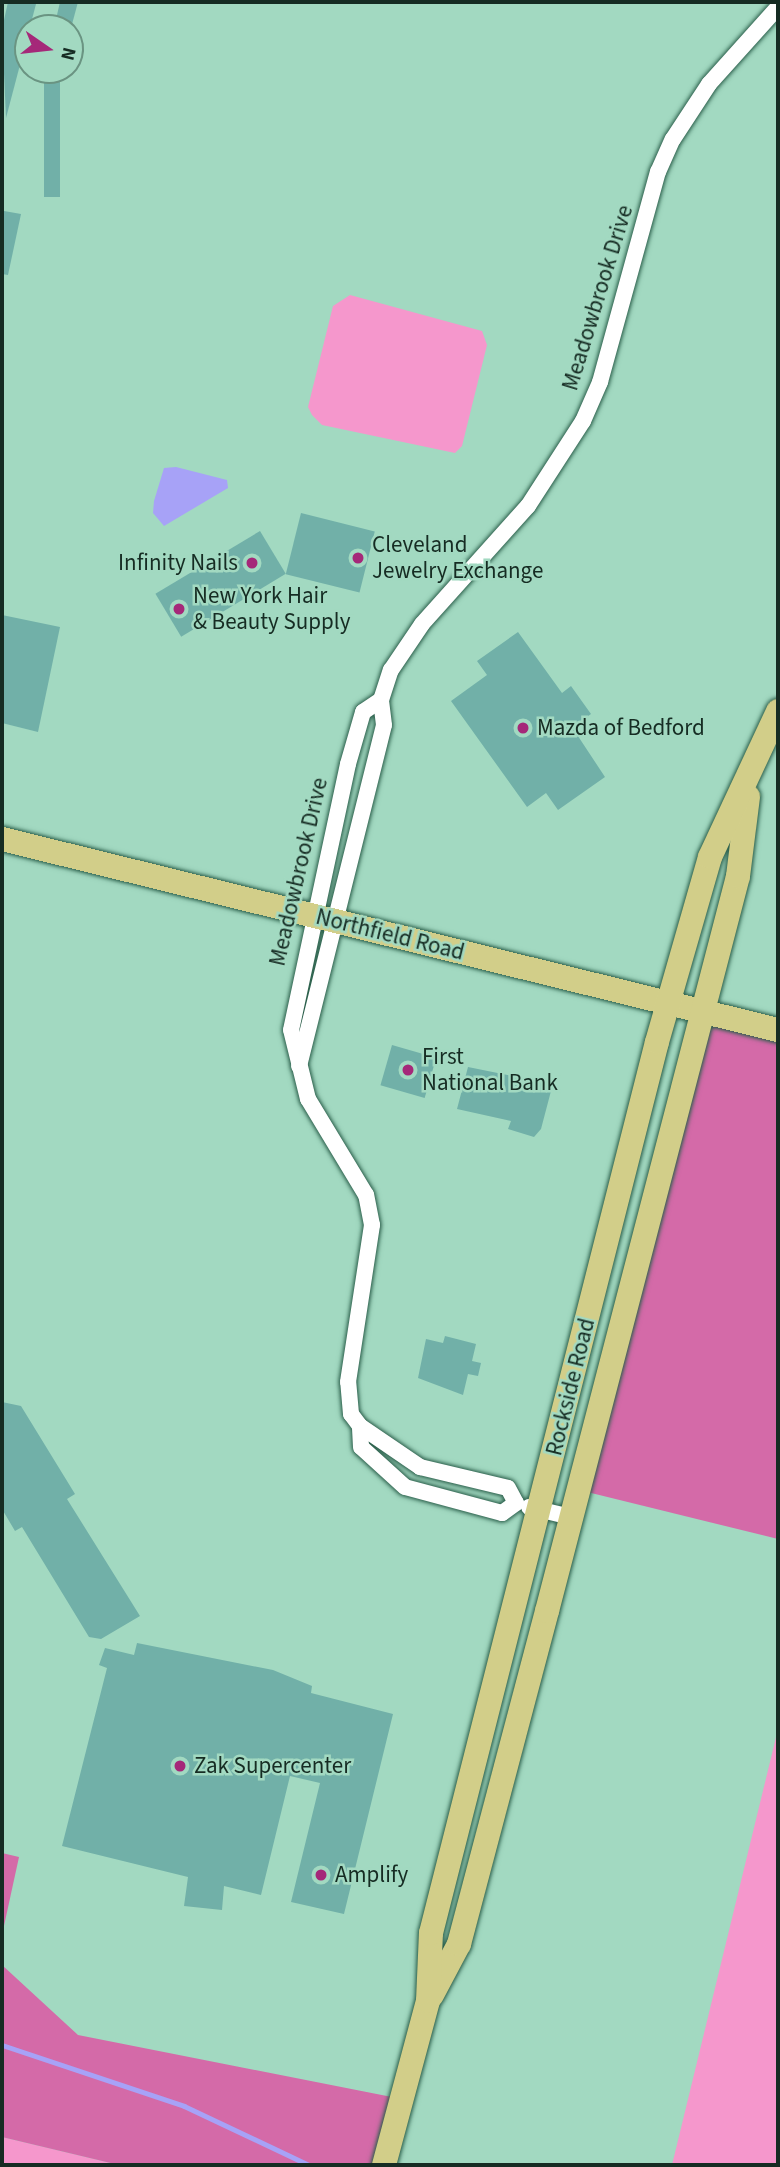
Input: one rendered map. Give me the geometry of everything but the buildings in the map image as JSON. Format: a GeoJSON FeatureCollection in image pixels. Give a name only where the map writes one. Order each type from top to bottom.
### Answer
{"type":"FeatureCollection","features":[{"type":"Feature","properties":{"kind":"main road","name":"Rockside Road"},"geometry":{"type":"LineString","coordinates":[[384,2165],[428,2001],[431,1933],[528,1506],[710,857],[750,782],[778,711]]}},
{"type":"Feature","properties":{"kind":"main road","name":"Rockside Road"},"geometry":{"type":"LineString","coordinates":[[428,2001],[459,1944],[738,876],[750,782]]}},
{"type":"Feature","properties":{"kind":"main road","name":"Northfield Road"},"geometry":{"type":"LineString","coordinates":[[2,839],[778,1030]]}},
{"type":"Feature","properties":{"kind":"street","name":"Meadowbrook Drive"},"geometry":{"type":"LineString","coordinates":[[571,1517],[528,1506],[508,1488],[420,1467],[360,1426],[351,1414],[348,1382],[372,1225],[366,1195],[308,1099],[299,1066],[292,1003],[384,725],[382,701],[391,670],[422,624],[527,506],[583,421],[600,382],[658,172],[673,139],[709,84],[778,7]]}},
{"type":"Feature","properties":{"kind":"street","name":"Meadowbrook Drive"},"geometry":{"type":"LineString","coordinates":[[299,1066],[322,919],[363,712],[382,701]]}},
{"type":"Feature","properties":{"kind":"street","name":"Meadowbrook Drive"},"geometry":{"type":"LineString","coordinates":[[360,1426],[360,1447],[405,1487],[502,1513],[528,1506]]}},
{"type":"Feature","properties":{"kind":"shaded area"},"geometry":{"type":"Polygon","coordinates":[[[350,295],[482,331],[487,345],[462,446],[455,453],[322,425],[312,415],[308,407],[333,306],[350,295]]]}},
{"type":"Feature","properties":{"kind":"shaded area"},"geometry":{"type":"Polygon","coordinates":[[[176,467],[227,480],[228,488],[164,526],[153,513],[154,501],[164,468],[176,467]]]}},
{"type":"Feature","properties":{"kind":"shaded area"},"geometry":{"type":"Polygon","coordinates":[[[701,1012],[778,1030],[778,1539],[579,1490],[701,1012]]]}},
{"type":"Feature","properties":{"kind":"shaded area"},"geometry":{"type":"Polygon","coordinates":[[[778,1729],[778,2165],[672,2165],[778,1729]]]}},
{"type":"Feature","properties":{"kind":"shaded area"},"geometry":{"type":"Polygon","coordinates":[[[2,1853],[19,1857],[2,1935],[2,1853]]]}},
{"type":"Feature","properties":{"kind":"shaded area"},"geometry":{"type":"Polygon","coordinates":[[[2,1965],[78,2035],[402,2099],[384,2165],[119,2165],[2,2137],[2,1965]]]}},
{"type":"Feature","properties":{"kind":"shaded area"},"geometry":{"type":"Polygon","coordinates":[[[2,2137],[119,2165],[2,2165],[2,2137]]]}},
{"type":"Feature","properties":{"kind":"waterway"},"geometry":{"type":"LineString","coordinates":[[2,2045],[184,2106],[309,2165]]}},
{"type":"Feature","properties":{"kind":"place","name":"Cleveland Jewelry Exchange"},"geometry":{"type":"Point","coordinates":[358,558]}},
{"type":"Feature","properties":{"kind":"place","name":"Infinity Nails"},"geometry":{"type":"Point","coordinates":[252,563]}},
{"type":"Feature","properties":{"kind":"place","name":"New York Hair & Beauty Supply"},"geometry":{"type":"Point","coordinates":[179,609]}},
{"type":"Feature","properties":{"kind":"place","name":"Mazda of Bedford"},"geometry":{"type":"Point","coordinates":[523,728]}},
{"type":"Feature","properties":{"kind":"place","name":"First National Bank"},"geometry":{"type":"Point","coordinates":[408,1070]}},
{"type":"Feature","properties":{"kind":"place","name":"Zak Supercenter"},"geometry":{"type":"Point","coordinates":[180,1766]}},
{"type":"Feature","properties":{"kind":"place","name":"Amplify"},"geometry":{"type":"Point","coordinates":[321,1875]}}]}
